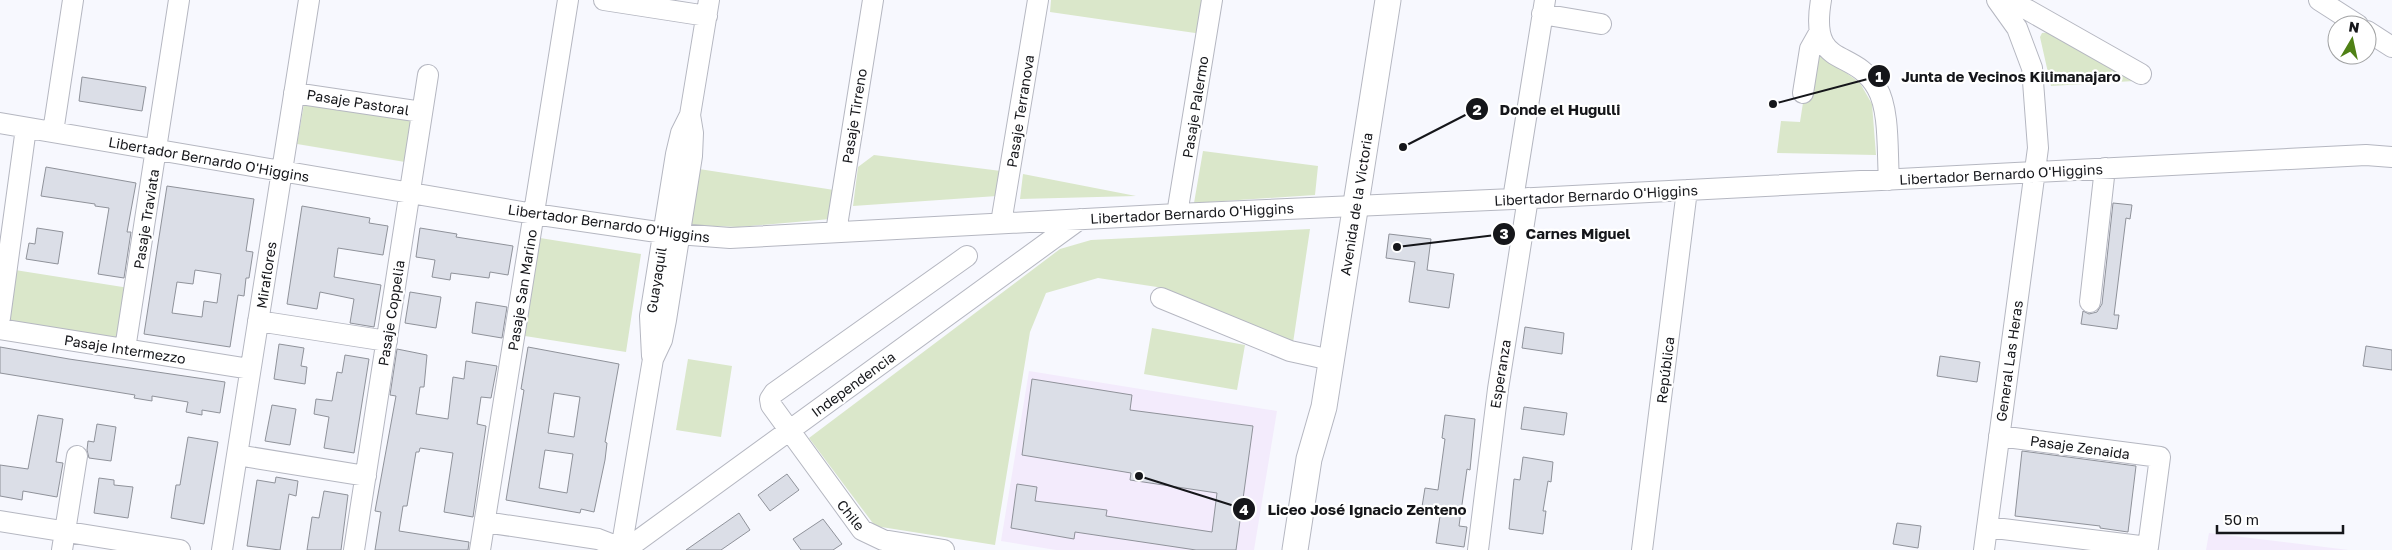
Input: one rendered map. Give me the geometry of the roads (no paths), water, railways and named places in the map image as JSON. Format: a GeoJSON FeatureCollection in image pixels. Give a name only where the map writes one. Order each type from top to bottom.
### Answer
{"type":"FeatureCollection","features":[{"type":"Feature","properties":{"kind":"main road","name":"Avenida de la Victoria"},"geometry":{"type":"LineString","coordinates":[[1310,550],[1322,464],[1324,407],[1388,0]]}},
{"type":"Feature","properties":{"kind":"main road","name":"Avenida de la Victoria"},"geometry":{"type":"LineString","coordinates":[[1295,550],[1309,459],[1324,407]]}},
{"type":"Feature","properties":{"kind":"street"},"geometry":{"type":"LineString","coordinates":[[53,132],[73,0]]}},
{"type":"Feature","properties":{"kind":"street","name":"Pasaje Traviata"},"geometry":{"type":"LineString","coordinates":[[125,349],[179,0]]}},
{"type":"Feature","properties":{"kind":"street","name":"Miraflores"},"geometry":{"type":"LineString","coordinates":[[222,550],[309,0]]}},
{"type":"Feature","properties":{"kind":"street","name":"Pasaje San Marino"},"geometry":{"type":"LineString","coordinates":[[480,550],[568,0]]}},
{"type":"Feature","properties":{"kind":"street"},"geometry":{"type":"LineString","coordinates":[[604,0],[708,8]]}},
{"type":"Feature","properties":{"kind":"street","name":"Pasaje Tirreno"},"geometry":{"type":"LineString","coordinates":[[836,232],[872,0]]}},
{"type":"Feature","properties":{"kind":"street","name":"Pasaje Terranova"},"geometry":{"type":"LineString","coordinates":[[1001,223],[1038,0]]}},
{"type":"Feature","properties":{"kind":"street","name":"Pasaje Palermo"},"geometry":{"type":"LineString","coordinates":[[1177,214],[1212,0]]}},
{"type":"Feature","properties":{"kind":"street"},"geometry":{"type":"LineString","coordinates":[[1821,0],[1818,18],[1819,33],[1831,52],[1867,76],[1881,95],[1889,180]]}},
{"type":"Feature","properties":{"kind":"street","name":"General Las Heras"},"geometry":{"type":"LineString","coordinates":[[1984,550],[2038,148],[2032,68],[2017,28],[1997,0]]}},
{"type":"Feature","properties":{"kind":"street"},"geometry":{"type":"LineString","coordinates":[[2004,0],[2028,10],[2141,74]]}},
{"type":"Feature","properties":{"kind":"street"},"geometry":{"type":"LineString","coordinates":[[2319,0],[2342,15]]}},
{"type":"Feature","properties":{"kind":"street"},"geometry":{"type":"LineString","coordinates":[[1544,7],[1601,24]]}},
{"type":"Feature","properties":{"kind":"street","name":"Esperanza"},"geometry":{"type":"LineString","coordinates":[[1478,550],[1544,7]]}},
{"type":"Feature","properties":{"kind":"street","name":"Guayaquil"},"geometry":{"type":"LineString","coordinates":[[619,550],[652,359],[650,326],[693,144],[690,115],[708,8]]}},
{"type":"Feature","properties":{"kind":"street"},"geometry":{"type":"LineString","coordinates":[[1803,93],[1810,49],[1819,33]]}},
{"type":"Feature","properties":{"kind":"street"},"geometry":{"type":"LineString","coordinates":[[2377,37],[2392,47]]}},
{"type":"Feature","properties":{"kind":"street","name":"Pasaje Coppelia"},"geometry":{"type":"LineString","coordinates":[[354,550],[428,76]]}},
{"type":"Feature","properties":{"kind":"street","name":"Pasaje Pastoral"},"geometry":{"type":"LineString","coordinates":[[294,93],[422,112]]}},
{"type":"Feature","properties":{"kind":"street","name":"Libertador Bernardo O'Higgins"},"geometry":{"type":"LineString","coordinates":[[0,123],[534,214],[671,234],[730,238],[2374,154],[2392,157]]}},
{"type":"Feature","properties":{"kind":"street"},"geometry":{"type":"LineString","coordinates":[[0,318],[26,128]]}},
{"type":"Feature","properties":{"kind":"street"},"geometry":{"type":"LineString","coordinates":[[2090,302],[2105,168]]}},
{"type":"Feature","properties":{"kind":"street","name":"República"},"geometry":{"type":"LineString","coordinates":[[1642,550],[1687,190]]}},
{"type":"Feature","properties":{"kind":"street","name":"Independencia"},"geometry":{"type":"LineString","coordinates":[[625,550],[1080,219]]}},
{"type":"Feature","properties":{"kind":"street","name":"Chile"},"geometry":{"type":"LineString","coordinates":[[944,550],[876,545],[868,534],[858,526],[789,431],[771,406],[770,399],[774,393],[967,256]]}},
{"type":"Feature","properties":{"kind":"street"},"geometry":{"type":"LineString","coordinates":[[1161,298],[1290,350],[1331,360]]}},
{"type":"Feature","properties":{"kind":"street"},"geometry":{"type":"LineString","coordinates":[[258,321],[387,341]]}},
{"type":"Feature","properties":{"kind":"street","name":"Pasaje Intermezzo"},"geometry":{"type":"LineString","coordinates":[[0,329],[250,369]]}},
{"type":"Feature","properties":{"kind":"street","name":"Pasaje Zenaida"},"geometry":{"type":"LineString","coordinates":[[1987,527],[2148,547],[2160,457],[1999,436]]}},
{"type":"Feature","properties":{"kind":"street"},"geometry":{"type":"LineString","coordinates":[[237,455],[366,476]]}},
{"type":"Feature","properties":{"kind":"street"},"geometry":{"type":"LineString","coordinates":[[64,541],[77,456]]}},
{"type":"Feature","properties":{"kind":"street"},"geometry":{"type":"LineString","coordinates":[[0,522],[64,541],[180,550]]}},
{"type":"Feature","properties":{"kind":"street"},"geometry":{"type":"LineString","coordinates":[[485,522],[598,539],[611,544],[619,550]]}},
{"type":"Feature","properties":{"kind":"place","name":"Junta de Vecinos Kilimanajaro"},"geometry":{"type":"Point","coordinates":[1773,104]}},
{"type":"Feature","properties":{"kind":"place","name":"Donde el Hugulli"},"geometry":{"type":"Point","coordinates":[1403,147]}},
{"type":"Feature","properties":{"kind":"place","name":"Carnes Miguel"},"geometry":{"type":"Point","coordinates":[1397,247]}},
{"type":"Feature","properties":{"kind":"place","name":"Liceo José Ignacio Zenteno"},"geometry":{"type":"Point","coordinates":[1139,476]}}]}
